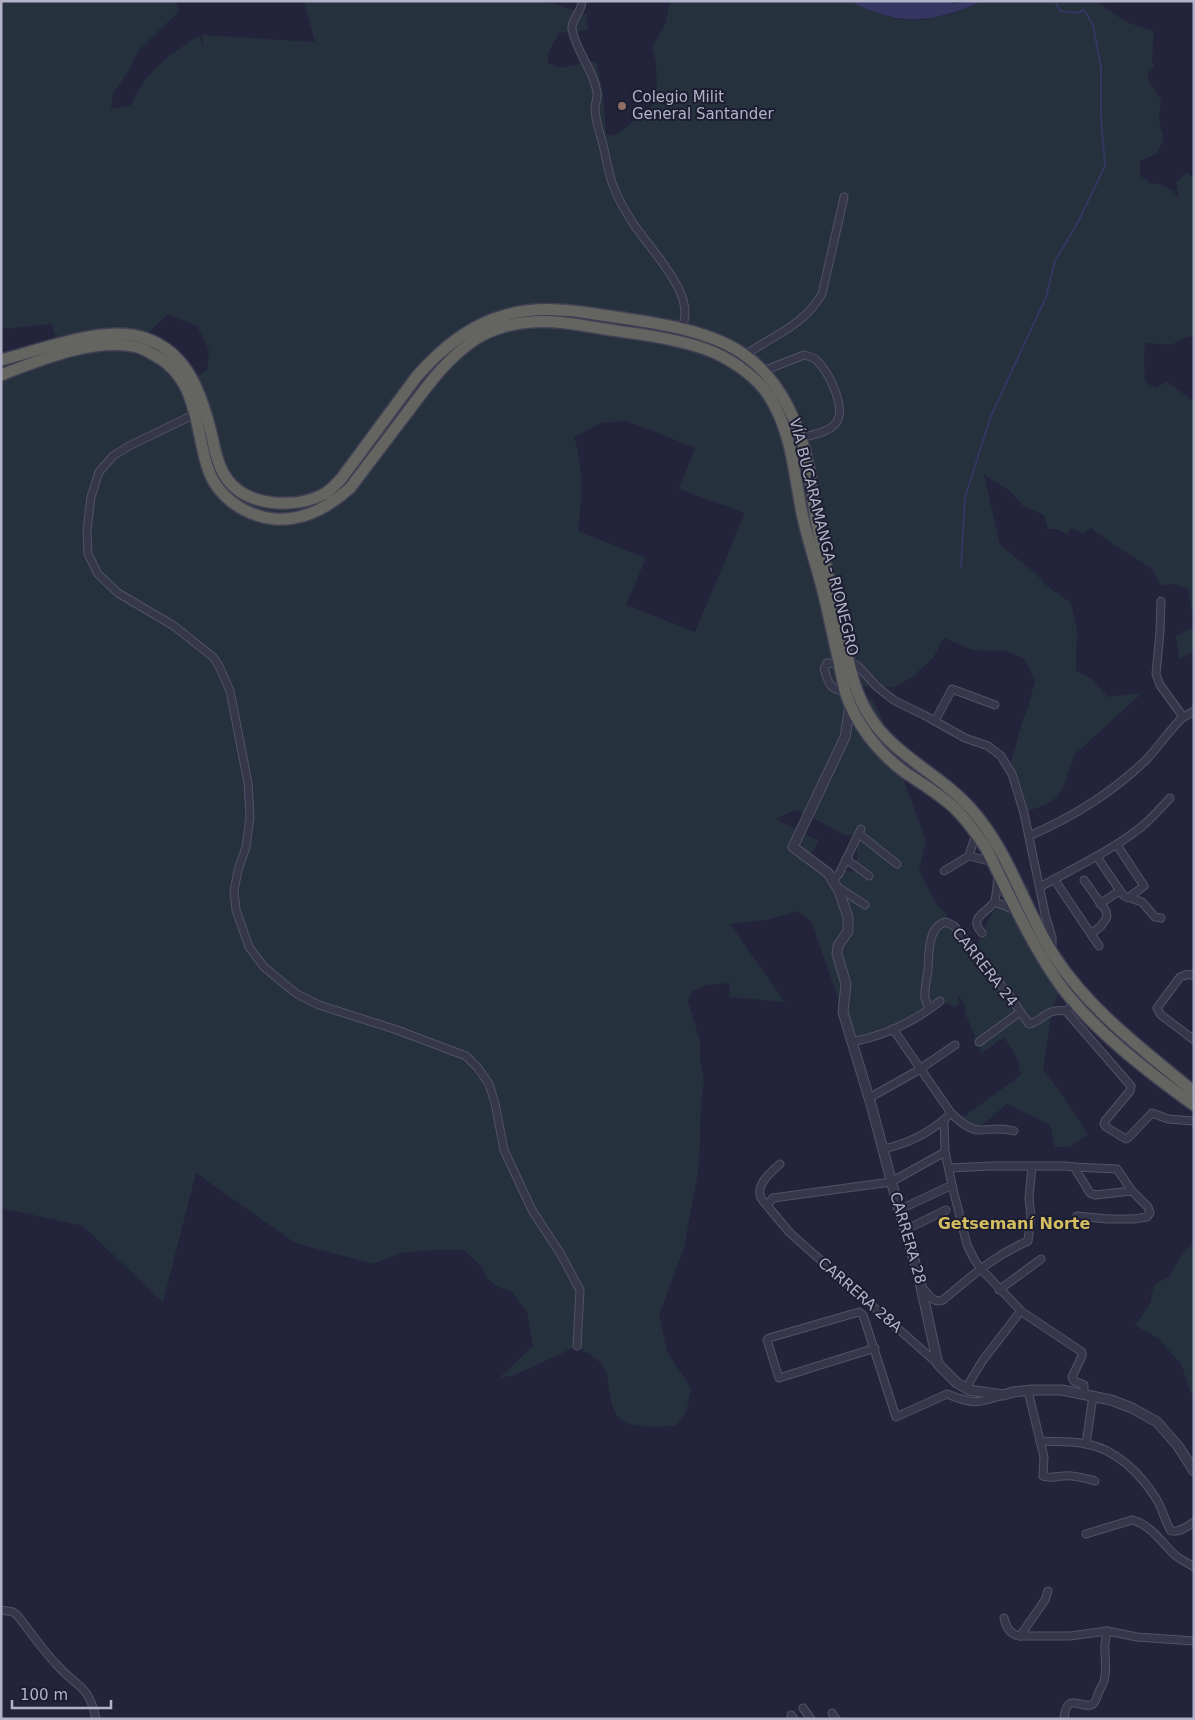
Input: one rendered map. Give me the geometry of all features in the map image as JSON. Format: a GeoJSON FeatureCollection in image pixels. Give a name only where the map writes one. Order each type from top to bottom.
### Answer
{"type":"FeatureCollection","features":[{"type":"Feature","properties":{"kind":"highway","name":"VÍA BUCARAMANGA - RIONEGRO"},"geometry":{"type":"LineString","coordinates":[[1,360],[57,344],[97,336],[144,337],[159,344],[171,351],[182,362],[193,379],[203,401],[218,462],[227,480],[238,490],[251,497],[267,502],[295,503],[310,500],[326,493],[341,479],[417,376],[450,342],[474,327],[503,316],[529,310],[558,309],[682,328],[716,340],[745,355],[763,371],[785,401],[800,438],[809,472],[817,524],[845,663],[845,691],[862,728],[886,756],[951,804],[976,833],[1056,980],[1075,1003],[1111,1039],[1194,1105]]}},
{"type":"Feature","properties":{"kind":"highway","name":"VÍA BUCARAMANGA - RIONEGRO"},"geometry":{"type":"LineString","coordinates":[[1,375],[32,363],[79,350],[117,344],[138,347],[164,360],[184,383],[199,426],[207,467],[218,488],[230,501],[244,510],[263,518],[278,519],[297,518],[334,503],[350,488],[440,369],[459,351],[479,337],[505,327],[530,322],[553,322],[637,334],[690,345],[712,352],[745,371],[771,398],[782,421],[791,450],[801,508],[845,663],[866,711],[882,734],[897,749],[954,792],[971,808],[987,828],[1014,876],[1050,948],[1085,997],[1194,1092]]}},
{"type":"Feature","properties":{"kind":"street"},"geometry":{"type":"LineString","coordinates":[[582,1],[582,7],[573,22],[572,28],[577,46],[598,94],[595,108],[609,173],[634,226],[670,273],[678,288],[686,310],[686,320],[682,328]]}},
{"type":"Feature","properties":{"kind":"street"},"geometry":{"type":"LineString","coordinates":[[745,355],[783,333],[803,318],[816,305],[822,294],[844,197]]}},
{"type":"Feature","properties":{"kind":"street"},"geometry":{"type":"LineString","coordinates":[[763,371],[804,355],[814,358],[823,369],[836,393],[840,414],[831,427],[800,438]]}},
{"type":"Feature","properties":{"kind":"street"},"geometry":{"type":"LineString","coordinates":[[195,414],[145,437],[113,456],[99,472],[91,497],[87,530],[88,554],[98,574],[118,593],[174,626],[213,657],[230,691],[249,792],[250,817],[246,847],[238,870],[234,891],[236,910],[249,947],[264,967],[297,994],[318,1006],[389,1028],[466,1056],[478,1068],[489,1084],[496,1103],[504,1150],[532,1210],[560,1253],[580,1290],[577,1346]]}},
{"type":"Feature","properties":{"kind":"street"},"geometry":{"type":"LineString","coordinates":[[1161,602],[1156,674],[1160,685],[1182,718]]}},
{"type":"Feature","properties":{"kind":"street"},"geometry":{"type":"LineString","coordinates":[[845,691],[831,687],[824,669],[827,663],[845,663],[858,666],[883,693],[965,738],[988,746],[1001,756],[1012,774],[1024,813],[1045,914],[1052,937],[1050,948]]}},
{"type":"Feature","properties":{"kind":"street"},"geometry":{"type":"LineString","coordinates":[[935,721],[952,690],[995,705]]}},
{"type":"Feature","properties":{"kind":"street"},"geometry":{"type":"LineString","coordinates":[[845,737],[850,705]]}},
{"type":"Feature","properties":{"kind":"street"},"geometry":{"type":"LineString","coordinates":[[1029,836],[1072,816],[1112,789],[1148,757],[1182,718],[1194,711]]}},
{"type":"Feature","properties":{"kind":"street"},"geometry":{"type":"LineString","coordinates":[[845,737],[852,730],[862,728]]}},
{"type":"Feature","properties":{"kind":"street","name":"CARRERA 28"},"geometry":{"type":"LineString","coordinates":[[845,737],[793,847],[828,873],[848,917],[848,931],[838,946],[837,954],[846,984],[843,1012],[922,1287],[938,1364]]}},
{"type":"Feature","properties":{"kind":"street"},"geometry":{"type":"LineString","coordinates":[[1040,887],[1117,845],[1142,827],[1170,798]]}},
{"type":"Feature","properties":{"kind":"street"},"geometry":{"type":"LineString","coordinates":[[865,905],[834,883],[860,832],[897,864]]}},
{"type":"Feature","properties":{"kind":"street"},"geometry":{"type":"LineString","coordinates":[[944,872],[969,856],[976,833]]}},
{"type":"Feature","properties":{"kind":"street"},"geometry":{"type":"LineString","coordinates":[[1097,857],[1119,891],[1125,897],[1132,896],[1144,886],[1117,845]]}},
{"type":"Feature","properties":{"kind":"street"},"geometry":{"type":"LineString","coordinates":[[969,856],[996,868],[995,902],[980,916],[977,922],[978,928],[982,933]]}},
{"type":"Feature","properties":{"kind":"street"},"geometry":{"type":"LineString","coordinates":[[846,859],[869,876]]}},
{"type":"Feature","properties":{"kind":"street"},"geometry":{"type":"LineString","coordinates":[[1054,879],[1099,946]]}},
{"type":"Feature","properties":{"kind":"street"},"geometry":{"type":"LineString","coordinates":[[1084,880],[1107,917],[1101,926],[1091,934]]}},
{"type":"Feature","properties":{"kind":"street"},"geometry":{"type":"LineString","coordinates":[[1100,904],[1119,891]]}},
{"type":"Feature","properties":{"kind":"street"},"geometry":{"type":"LineString","coordinates":[[1132,896],[1133,899],[1142,902],[1155,917],[1161,918]]}},
{"type":"Feature","properties":{"kind":"street"},"geometry":{"type":"LineString","coordinates":[[995,902],[1019,913]]}},
{"type":"Feature","properties":{"kind":"street","name":"CARRERA 24"},"geometry":{"type":"LineString","coordinates":[[929,1009],[925,999],[928,953],[931,938],[943,922],[949,923],[959,932],[984,966],[1006,991],[1029,1024],[1032,1024],[1045,1014],[1059,1010],[1066,1011]]}},
{"type":"Feature","properties":{"kind":"street"},"geometry":{"type":"LineString","coordinates":[[1194,976],[1190,974],[1180,977],[1157,1008],[1161,1015],[1194,1040]]}},
{"type":"Feature","properties":{"kind":"street"},"geometry":{"type":"LineString","coordinates":[[851,1042],[874,1037],[893,1029],[912,1020],[940,1001]]}},
{"type":"Feature","properties":{"kind":"street"},"geometry":{"type":"LineString","coordinates":[[1075,1003],[1066,1011],[1131,1086],[1130,1091],[1104,1124],[1106,1127],[1126,1139],[1152,1114],[1168,1119],[1194,1121]]}},
{"type":"Feature","properties":{"kind":"street"},"geometry":{"type":"LineString","coordinates":[[979,1042],[1020,1012]]}},
{"type":"Feature","properties":{"kind":"street"},"geometry":{"type":"LineString","coordinates":[[893,1029],[951,1113],[976,1130],[1002,1128],[1014,1131]]}},
{"type":"Feature","properties":{"kind":"street"},"geometry":{"type":"LineString","coordinates":[[869,1098],[920,1069],[955,1046]]}},
{"type":"Feature","properties":{"kind":"street"},"geometry":{"type":"LineString","coordinates":[[883,1149],[916,1138],[944,1120],[951,1113]]}},
{"type":"Feature","properties":{"kind":"street"},"geometry":{"type":"LineString","coordinates":[[944,1120],[945,1152],[952,1185],[967,1245],[974,1259],[1020,1313],[1082,1352],[1072,1377],[1074,1381],[1084,1385],[1089,1395],[1086,1444]]}},
{"type":"Feature","properties":{"kind":"street"},"geometry":{"type":"LineString","coordinates":[[769,1208],[768,1204],[773,1198],[891,1182],[945,1152]]}},
{"type":"Feature","properties":{"kind":"street","name":"CARRERA 28A"},"geometry":{"type":"LineString","coordinates":[[780,1164],[767,1176],[760,1189],[760,1198],[784,1226],[820,1260],[859,1292],[938,1364]]}},
{"type":"Feature","properties":{"kind":"street"},"geometry":{"type":"LineString","coordinates":[[922,1287],[931,1298],[937,1301],[943,1300],[1007,1250],[1028,1241],[1031,1217],[1029,1198],[1032,1166]]}},
{"type":"Feature","properties":{"kind":"street"},"geometry":{"type":"LineString","coordinates":[[949,1168],[1065,1166],[1117,1169],[1132,1191],[1148,1207],[1150,1213],[1147,1217],[1134,1219],[1077,1216]]}},
{"type":"Feature","properties":{"kind":"street"},"geometry":{"type":"LineString","coordinates":[[1074,1167],[1090,1193],[1095,1195],[1132,1191]]}},
{"type":"Feature","properties":{"kind":"street"},"geometry":{"type":"LineString","coordinates":[[899,1210],[952,1185]]}},
{"type":"Feature","properties":{"kind":"street"},"geometry":{"type":"LineString","coordinates":[[905,1230],[946,1210]]}},
{"type":"Feature","properties":{"kind":"street"},"geometry":{"type":"LineString","coordinates":[[999,1290],[1041,1259]]}},
{"type":"Feature","properties":{"kind":"street"},"geometry":{"type":"LineString","coordinates":[[874,1348],[779,1378],[767,1340],[859,1312],[863,1315],[874,1348],[896,1417],[946,1394],[957,1383]]}},
{"type":"Feature","properties":{"kind":"street"},"geometry":{"type":"LineString","coordinates":[[966,1388],[983,1360],[1020,1313]]}},
{"type":"Feature","properties":{"kind":"street"},"geometry":{"type":"LineString","coordinates":[[938,1364],[957,1383],[966,1388],[1003,1395]]}},
{"type":"Feature","properties":{"kind":"street"},"geometry":{"type":"LineString","coordinates":[[946,1394],[970,1402],[983,1402],[1003,1395],[1028,1391],[1059,1390],[1089,1395],[1132,1408],[1157,1422],[1178,1446],[1194,1471]]}},
{"type":"Feature","properties":{"kind":"street"},"geometry":{"type":"LineString","coordinates":[[1028,1391],[1044,1457],[1043,1476],[1050,1478],[1075,1476],[1095,1481]]}},
{"type":"Feature","properties":{"kind":"street"},"geometry":{"type":"LineString","coordinates":[[1040,1441],[1086,1444],[1107,1451],[1135,1470],[1158,1501],[1172,1531],[1176,1532],[1193,1524]]}},
{"type":"Feature","properties":{"kind":"street"},"geometry":{"type":"LineString","coordinates":[[1086,1534],[1132,1520],[1139,1522],[1148,1528],[1178,1557],[1194,1567]]}},
{"type":"Feature","properties":{"kind":"street"},"geometry":{"type":"LineString","coordinates":[[1020,1636],[1048,1591]]}},
{"type":"Feature","properties":{"kind":"street"},"geometry":{"type":"LineString","coordinates":[[1,1610],[13,1612],[17,1615],[56,1665],[86,1692],[93,1704],[96,1719]]}},
{"type":"Feature","properties":{"kind":"street"},"geometry":{"type":"LineString","coordinates":[[1004,1618],[1006,1627],[1014,1636],[1070,1636],[1107,1631],[1148,1638],[1194,1641]]}},
{"type":"Feature","properties":{"kind":"street"},"geometry":{"type":"LineString","coordinates":[[1064,1719],[1065,1709],[1072,1702],[1090,1705],[1094,1703],[1104,1682],[1106,1672],[1107,1665],[1104,1649],[1107,1631]]}},
{"type":"Feature","properties":{"kind":"street"},"geometry":{"type":"LineString","coordinates":[[804,1708],[810,1719]]}},
{"type":"Feature","properties":{"kind":"shaded area"},"geometry":{"type":"Polygon","coordinates":[[[1,1],[175,1],[179,11],[137,52],[129,70],[113,94],[111,109],[131,105],[144,82],[159,65],[199,35],[204,51],[202,35],[315,42],[305,1],[545,1],[588,15],[586,22],[589,30],[559,33],[548,53],[548,63],[560,68],[596,61],[603,93],[606,134],[614,136],[649,110],[657,96],[656,62],[652,48],[665,24],[670,1],[851,1],[880,14],[901,20],[922,20],[949,14],[983,1],[1100,1],[1100,4],[1126,22],[1154,31],[1152,60],[1154,67],[1149,72],[1147,78],[1161,100],[1159,120],[1164,140],[1156,154],[1140,161],[1140,175],[1150,183],[1160,184],[1173,191],[1179,199],[1176,182],[1187,173],[1194,178],[1194,336],[1186,337],[1171,345],[1145,343],[1145,382],[1156,388],[1166,382],[1194,401],[1194,622],[1188,589],[1173,584],[1161,585],[1152,569],[1091,528],[1083,534],[1071,528],[1067,534],[1056,529],[1048,529],[1044,515],[1023,506],[1010,491],[984,475],[1000,545],[1034,572],[1046,585],[1071,603],[1077,629],[1076,670],[1091,679],[1108,697],[1142,693],[1074,755],[1063,788],[1056,798],[1045,805],[1019,814],[1008,773],[1035,680],[1024,658],[1005,651],[972,650],[944,638],[933,658],[912,677],[895,687],[845,686],[872,700],[879,712],[926,841],[919,871],[970,959],[987,922],[994,912],[1007,898],[1028,884],[1033,915],[1084,991],[1194,1089],[1194,1103],[1060,989],[1052,1011],[1043,1070],[1088,1134],[1070,1147],[1055,1147],[1050,1125],[1007,1104],[976,1130],[959,1120],[1021,1075],[1017,1058],[1004,1037],[982,1053],[965,1013],[964,1003],[957,994],[959,1004],[955,1007],[940,1001],[912,1020],[851,1042],[843,1012],[811,921],[797,911],[772,919],[730,924],[785,1002],[729,997],[730,983],[707,985],[692,991],[688,1001],[700,1041],[700,1059],[704,1082],[701,1102],[699,1166],[684,1248],[659,1315],[667,1352],[691,1388],[686,1413],[676,1425],[669,1426],[637,1426],[629,1424],[617,1416],[612,1405],[604,1367],[577,1346],[515,1375],[499,1378],[533,1346],[527,1312],[512,1292],[496,1286],[487,1278],[482,1267],[464,1250],[401,1253],[373,1264],[295,1243],[196,1173],[163,1302],[83,1226],[1,1208],[1,360],[57,343],[52,324],[1,329],[1,1]],[[168,314],[144,337],[159,344],[192,379],[207,370],[209,350],[197,326],[168,314]],[[625,421],[601,423],[574,437],[581,472],[578,531],[646,558],[626,605],[695,632],[745,513],[679,489],[695,448],[625,421]],[[795,810],[776,819],[819,841],[808,858],[818,868],[857,872],[857,846],[860,833],[845,836],[795,810]]]}},
{"type":"Feature","properties":{"kind":"shaded area"},"geometry":{"type":"Polygon","coordinates":[[[851,1],[935,1],[903,7],[913,8],[983,1],[956,12],[930,18],[903,19],[866,9],[851,1]]]}},
{"type":"Feature","properties":{"kind":"shaded area"},"geometry":{"type":"Polygon","coordinates":[[[1194,626],[1194,652],[1179,659],[1176,636],[1194,626]]]}},
{"type":"Feature","properties":{"kind":"shaded area"},"geometry":{"type":"Polygon","coordinates":[[[1194,1242],[1194,1399],[1182,1365],[1159,1339],[1135,1325],[1150,1304],[1154,1285],[1170,1276],[1181,1256],[1194,1242]]]}},
{"type":"Feature","properties":{"kind":"waterway"},"geometry":{"type":"LineString","coordinates":[[872,1],[899,7],[947,1]]}},
{"type":"Feature","properties":{"kind":"waterway"},"geometry":{"type":"LineString","coordinates":[[961,567],[965,497],[991,416],[1046,297],[1055,261],[1077,224],[1105,166],[1101,118],[1101,68],[1093,25],[1084,10],[1077,13],[1060,11],[1055,1]]}},
{"type":"Feature","properties":{"kind":"place","name":"Colegio Milit General Santander"},"geometry":{"type":"Point","coordinates":[622,106]}},
{"type":"Feature","properties":{"kind":"district","name":"Getsemaní Norte"},"geometry":{"type":"Point","coordinates":[1014,1223]}}]}
